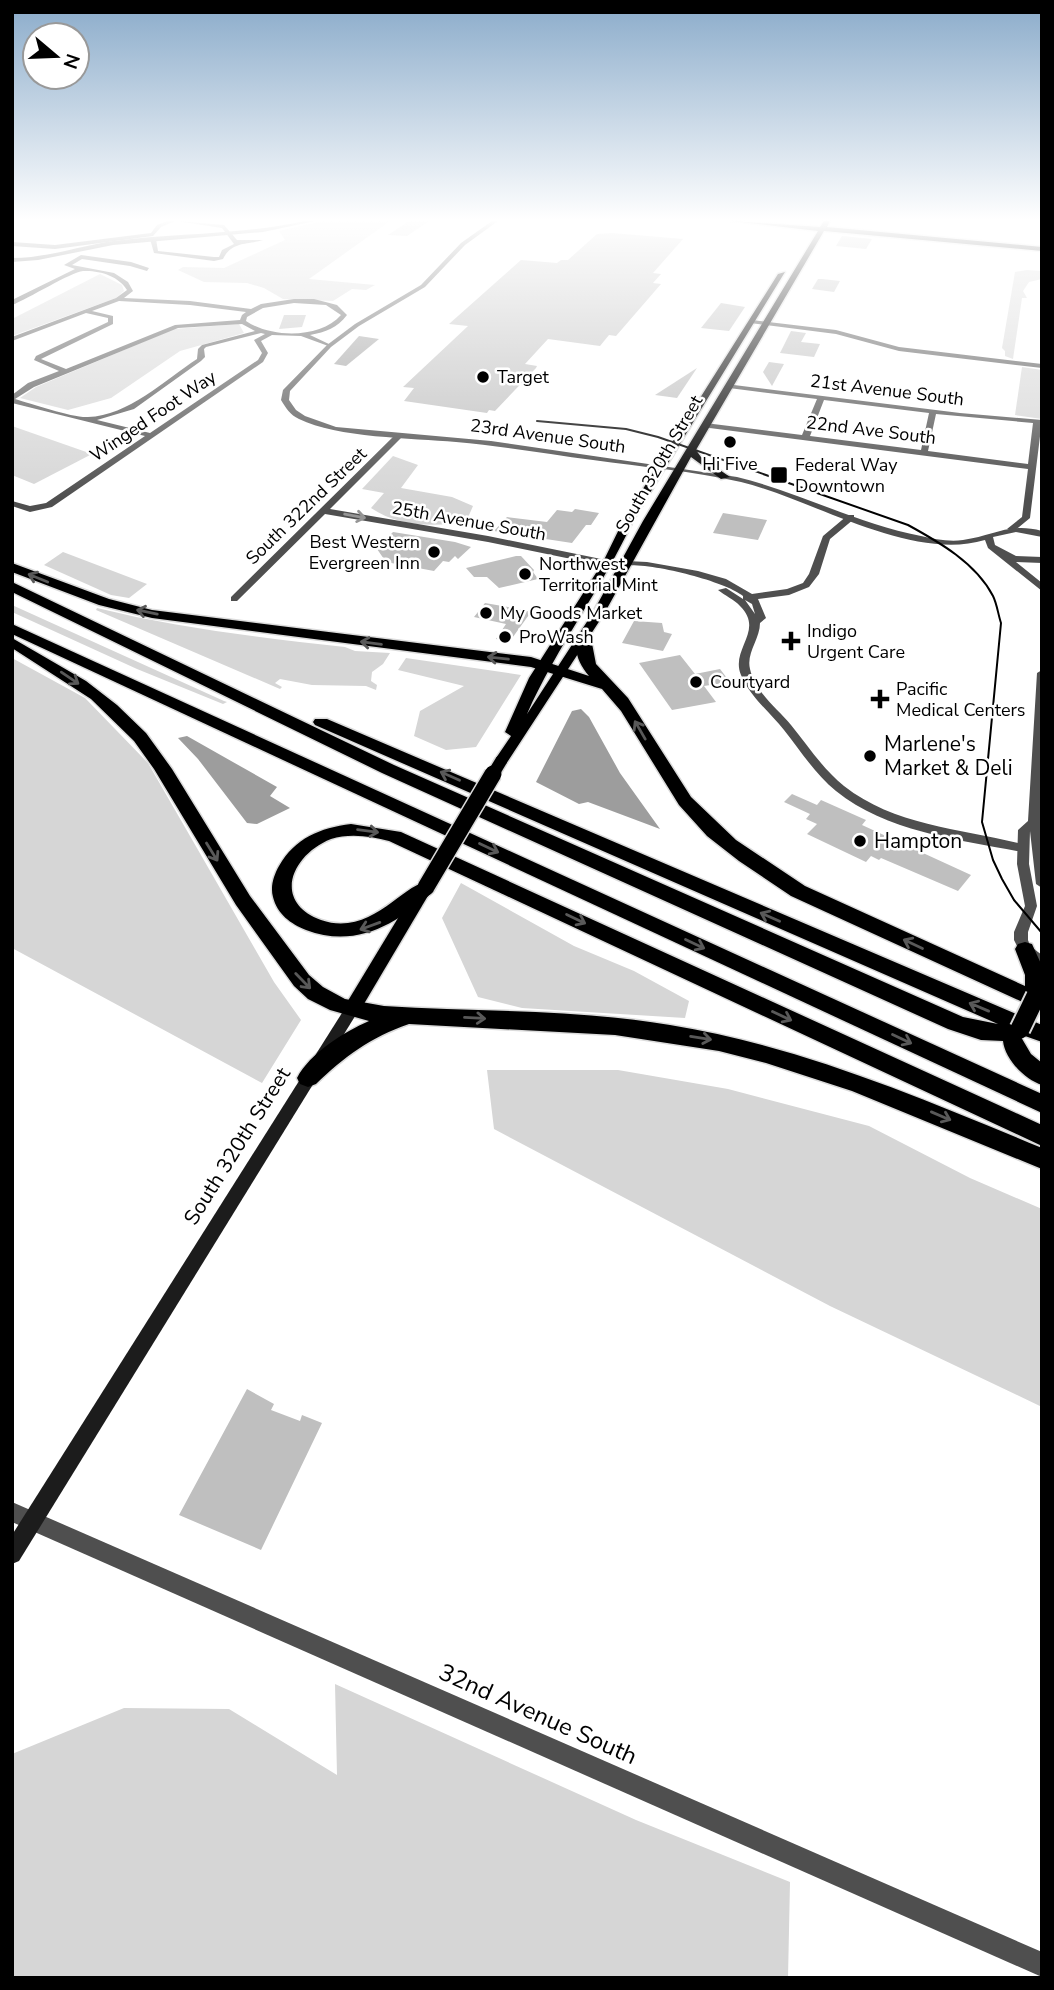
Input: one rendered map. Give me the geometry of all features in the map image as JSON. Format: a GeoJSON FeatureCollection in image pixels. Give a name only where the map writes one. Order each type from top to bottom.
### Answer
{"type":"FeatureCollection","features":[{"type":"Feature","properties":{"kind":"highway"},"geometry":{"type":"LineString","coordinates":[[12,567],[104,602],[152,614],[546,665],[592,683],[607,685]]}},
{"type":"Feature","properties":{"kind":"highway"},"geometry":{"type":"LineString","coordinates":[[12,586],[388,769],[916,1012],[967,1042],[991,1046],[1016,1036]]}},
{"type":"Feature","properties":{"kind":"highway"},"geometry":{"type":"LineString","coordinates":[[12,628],[1042,1104]]}},
{"type":"Feature","properties":{"kind":"highway"},"geometry":{"type":"LineString","coordinates":[[584,636],[582,656],[625,704],[669,778],[719,838],[745,858],[798,891],[1039,986]]}},
{"type":"Feature","properties":{"kind":"highway"},"geometry":{"type":"LineString","coordinates":[[12,642],[95,694],[140,736],[168,776],[243,900],[290,968],[319,996],[352,1009],[407,1017],[443,1016],[604,1026],[715,1040],[834,1074],[1042,1159]]}},
{"type":"Feature","properties":{"kind":"highway"},"geometry":{"type":"LineString","coordinates":[[176,664],[391,751],[1042,1034]]}},
{"type":"Feature","properties":{"kind":"highway"},"geometry":{"type":"LineString","coordinates":[[160,696],[541,850],[916,1012]]}},
{"type":"Feature","properties":{"kind":"highway"},"geometry":{"type":"LineString","coordinates":[[426,887],[401,909],[377,924],[346,931],[327,930],[305,922],[286,906],[281,891],[284,875],[296,856],[321,836],[356,829],[395,836],[1042,1136]]}},
{"type":"Feature","properties":{"kind":"highway"},"geometry":{"type":"LineString","coordinates":[[1025,949],[1039,986],[1016,1036],[1023,1060],[1042,1076]]}},
{"type":"Feature","properties":{"kind":"highway"},"geometry":{"type":"LineString","coordinates":[[308,1078],[340,1047],[363,1032],[382,1023],[407,1017]]}},
{"type":"Feature","properties":{"kind":"highway"},"geometry":{"type":"LineString","coordinates":[[1016,1036],[1042,1060]]}},
{"type":"Feature","properties":{"kind":"main road","name":"South 320th Street"},"geometry":{"type":"LineString","coordinates":[[501,761],[529,692],[609,562],[629,519],[757,314]]}},
{"type":"Feature","properties":{"kind":"main road","name":"South 320th Street"},"geometry":{"type":"LineString","coordinates":[[12,1554],[23,1516],[308,1078],[501,761],[562,673],[627,566],[648,521],[772,314]]}},
{"type":"Feature","properties":{"kind":"main road"},"geometry":{"type":"LineString","coordinates":[[728,361],[731,368],[722,383],[729,386]]}},
{"type":"Feature","properties":{"kind":"main road"},"geometry":{"type":"LineString","coordinates":[[708,422],[708,409],[718,391],[712,388]]}},
{"type":"Feature","properties":{"kind":"main road"},"geometry":{"type":"LineString","coordinates":[[691,450],[697,460],[718,470],[725,477]]}},
{"type":"Feature","properties":{"kind":"street"},"geometry":{"type":"LineString","coordinates":[[12,339],[81,314]]}},
{"type":"Feature","properties":{"kind":"street"},"geometry":{"type":"LineString","coordinates":[[66,370],[40,362],[38,357],[111,323],[107,315],[99,314]]}},
{"type":"Feature","properties":{"kind":"street"},"geometry":{"type":"LineString","coordinates":[[247,314],[244,316],[252,331]]}},
{"type":"Feature","properties":{"kind":"street"},"geometry":{"type":"LineString","coordinates":[[12,400],[31,385],[177,326],[302,334],[318,331],[342,320],[343,314]]}},
{"type":"Feature","properties":{"kind":"street"},"geometry":{"type":"LineString","coordinates":[[330,345],[376,314]]}},
{"type":"Feature","properties":{"kind":"street"},"geometry":{"type":"LineString","coordinates":[[752,322],[836,332],[899,349],[1042,366]]}},
{"type":"Feature","properties":{"kind":"street"},"geometry":{"type":"LineString","coordinates":[[86,419],[117,413],[131,407],[199,360],[204,346],[252,331]]}},
{"type":"Feature","properties":{"kind":"street","name":"Winged Foot Way"},"geometry":{"type":"LineString","coordinates":[[12,503],[24,508],[49,505],[261,361],[265,353],[252,331]]}},
{"type":"Feature","properties":{"kind":"street"},"geometry":{"type":"LineString","coordinates":[[318,331],[312,336],[330,345]]}},
{"type":"Feature","properties":{"kind":"street"},"geometry":{"type":"LineString","coordinates":[[302,334],[330,345]]}},
{"type":"Feature","properties":{"kind":"street","name":"23rd Avenue South"},"geometry":{"type":"LineString","coordinates":[[330,345],[287,390],[285,400],[290,409],[302,418],[335,429],[499,443],[725,477],[767,486],[905,536],[958,544],[1011,529]]}},
{"type":"Feature","properties":{"kind":"street","name":"21st Avenue South"},"geometry":{"type":"LineString","coordinates":[[729,386],[933,412],[1040,422]]}},
{"type":"Feature","properties":{"kind":"street"},"geometry":{"type":"LineString","coordinates":[[805,438],[821,398]]}},
{"type":"Feature","properties":{"kind":"street"},"geometry":{"type":"LineString","coordinates":[[12,400],[153,436]]}},
{"type":"Feature","properties":{"kind":"street"},"geometry":{"type":"LineString","coordinates":[[924,453],[933,412]]}},
{"type":"Feature","properties":{"kind":"street","name":"22nd Ave South"},"geometry":{"type":"LineString","coordinates":[[708,422],[805,438],[1032,467]]}},
{"type":"Feature","properties":{"kind":"street"},"geometry":{"type":"LineString","coordinates":[[1011,529],[1026,518],[1040,422]]}},
{"type":"Feature","properties":{"kind":"street","name":"South 322nd Street"},"geometry":{"type":"LineString","coordinates":[[234,599],[400,435]]}},
{"type":"Feature","properties":{"kind":"street","name":"25th Avenue South"},"geometry":{"type":"LineString","coordinates":[[325,511],[627,566]]}},
{"type":"Feature","properties":{"kind":"street"},"geometry":{"type":"LineString","coordinates":[[740,600],[789,592],[809,583],[826,538],[851,517]]}},
{"type":"Feature","properties":{"kind":"street"},"geometry":{"type":"LineString","coordinates":[[1026,518],[1041,533]]}},
{"type":"Feature","properties":{"kind":"street"},"geometry":{"type":"LineString","coordinates":[[1011,529],[1041,533]]}},
{"type":"Feature","properties":{"kind":"street"},"geometry":{"type":"LineString","coordinates":[[989,537],[989,541],[999,552],[1041,586]]}},
{"type":"Feature","properties":{"kind":"street"},"geometry":{"type":"LineString","coordinates":[[958,544],[999,552],[1019,560],[1042,561]]}},
{"type":"Feature","properties":{"kind":"street"},"geometry":{"type":"LineString","coordinates":[[1041,586],[1036,568],[1042,561]]}},
{"type":"Feature","properties":{"kind":"street"},"geometry":{"type":"LineString","coordinates":[[627,566],[720,580],[753,597],[761,611],[761,618],[755,622]]}},
{"type":"Feature","properties":{"kind":"street"},"geometry":{"type":"LineString","coordinates":[[627,566],[705,584],[740,600],[755,622],[756,629],[744,661],[749,680],[838,787],[871,808],[901,818],[1022,848]]}},
{"type":"Feature","properties":{"kind":"street"},"geometry":{"type":"LineString","coordinates":[[1042,673],[1034,823],[1038,835],[1038,862],[1042,884]]}},
{"type":"Feature","properties":{"kind":"street"},"geometry":{"type":"LineString","coordinates":[[1025,949],[1021,940],[1031,899],[1022,848],[1024,830],[1034,823]]}},
{"type":"Feature","properties":{"kind":"street"},"geometry":{"type":"LineString","coordinates":[[1025,925],[1042,917]]}},
{"type":"Feature","properties":{"kind":"street","name":"32nd Avenue South"},"geometry":{"type":"LineString","coordinates":[[23,1516],[1042,1965]]}},
{"type":"Feature","properties":{"kind":"shaded area"},"geometry":{"type":"Polygon","coordinates":[[[22,314],[73,314],[12,336],[12,319],[22,314]]]}},
{"type":"Feature","properties":{"kind":"shaded area"},"geometry":{"type":"Polygon","coordinates":[[[1008,314],[1020,314],[1013,359],[1005,356],[1002,348],[1008,314]]]}},
{"type":"Feature","properties":{"kind":"shaded area"},"geometry":{"type":"Polygon","coordinates":[[[239,324],[244,333],[180,351],[111,398],[68,410],[20,398],[36,387],[174,329],[239,324]]]}},
{"type":"Feature","properties":{"kind":"shaded area"},"geometry":{"type":"Polygon","coordinates":[[[359,336],[379,339],[346,366],[334,364],[359,336]]]}},
{"type":"Feature","properties":{"kind":"shaded area"},"geometry":{"type":"Polygon","coordinates":[[[1022,367],[1042,370],[1042,419],[1015,415],[1022,367]]]}},
{"type":"Feature","properties":{"kind":"shaded area"},"geometry":{"type":"Polygon","coordinates":[[[12,426],[92,454],[34,484],[12,475],[12,426]]]}},
{"type":"Feature","properties":{"kind":"shaded area"},"geometry":{"type":"Polygon","coordinates":[[[393,456],[418,465],[401,488],[452,497],[473,506],[466,522],[417,524],[393,519],[371,508],[384,493],[362,489],[393,456]]]}},
{"type":"Feature","properties":{"kind":"shaded area"},"geometry":{"type":"Polygon","coordinates":[[[63,552],[147,584],[129,598],[111,595],[44,565],[63,552]]]}},
{"type":"Feature","properties":{"kind":"shaded area"},"geometry":{"type":"Polygon","coordinates":[[[12,605],[227,702],[223,704],[137,669],[12,612],[12,605]]]}},
{"type":"Feature","properties":{"kind":"shaded area"},"geometry":{"type":"Polygon","coordinates":[[[97,608],[221,632],[345,647],[355,651],[390,653],[383,664],[372,672],[371,681],[377,685],[376,690],[366,686],[312,685],[280,679],[275,683],[282,687],[280,689],[96,610],[97,608]]]}},
{"type":"Feature","properties":{"kind":"shaded area"},"geometry":{"type":"Polygon","coordinates":[[[12,658],[85,698],[148,763],[274,982],[301,1020],[262,1083],[12,948],[12,658]]]}},
{"type":"Feature","properties":{"kind":"shaded area"},"geometry":{"type":"Polygon","coordinates":[[[406,658],[521,675],[476,747],[446,750],[414,736],[420,711],[464,686],[398,670],[406,658]]]}},
{"type":"Feature","properties":{"kind":"shaded area"},"geometry":{"type":"Polygon","coordinates":[[[581,709],[589,717],[620,773],[660,829],[588,802],[579,804],[536,782],[572,711],[581,709]]]}},
{"type":"Feature","properties":{"kind":"shaded area"},"geometry":{"type":"Polygon","coordinates":[[[187,736],[277,787],[270,796],[290,808],[257,824],[247,823],[198,759],[178,738],[187,736]]]}},
{"type":"Feature","properties":{"kind":"shaded area"},"geometry":{"type":"Polygon","coordinates":[[[461,883],[574,946],[634,971],[689,1001],[685,1018],[522,1008],[478,997],[442,918],[461,883]]]}},
{"type":"Feature","properties":{"kind":"shaded area"},"geometry":{"type":"Polygon","coordinates":[[[487,1070],[618,1070],[728,1089],[869,1126],[970,1178],[1042,1209],[1042,1407],[830,1306],[494,1129],[487,1070]]]}},
{"type":"Feature","properties":{"kind":"shaded area"},"geometry":{"type":"Polygon","coordinates":[[[335,1684],[636,1820],[790,1882],[788,1978],[12,1978],[12,1754],[124,1708],[229,1709],[337,1775],[335,1684]]]}},
{"type":"Feature","properties":{"kind":"building"},"geometry":{"type":"Polygon","coordinates":[[[460,314],[635,314],[616,336],[609,335],[600,346],[548,339],[525,364],[537,366],[536,368],[495,411],[489,410],[487,413],[404,401],[414,388],[403,387],[468,326],[449,324],[460,314]]]}},
{"type":"Feature","properties":{"kind":"building"},"geometry":{"type":"Polygon","coordinates":[[[712,314],[740,314],[729,331],[701,328],[712,314]]]}},
{"type":"Feature","properties":{"kind":"building"},"geometry":{"type":"Polygon","coordinates":[[[284,315],[306,315],[302,327],[279,329],[284,315]]]}},
{"type":"Feature","properties":{"kind":"building"},"geometry":{"type":"Polygon","coordinates":[[[791,331],[806,333],[801,342],[820,344],[814,357],[780,353],[791,331]]]}},
{"type":"Feature","properties":{"kind":"building"},"geometry":{"type":"Polygon","coordinates":[[[769,362],[784,364],[772,386],[763,372],[769,362]]]}},
{"type":"Feature","properties":{"kind":"building"},"geometry":{"type":"Polygon","coordinates":[[[697,368],[677,398],[655,395],[697,368]]]}},
{"type":"Feature","properties":{"kind":"building"},"geometry":{"type":"Polygon","coordinates":[[[575,509],[599,513],[572,543],[494,531],[507,517],[547,522],[557,510],[572,512],[575,509]]]}},
{"type":"Feature","properties":{"kind":"building"},"geometry":{"type":"Polygon","coordinates":[[[723,513],[767,520],[758,540],[713,533],[723,513]]]}},
{"type":"Feature","properties":{"kind":"building","name":"Best Western Evergreen Inn"},"geometry":{"type":"Polygon","coordinates":[[[393,532],[471,547],[458,559],[455,556],[449,562],[443,561],[434,571],[386,562],[377,549],[393,532]]]}},
{"type":"Feature","properties":{"kind":"building"},"geometry":{"type":"Polygon","coordinates":[[[521,556],[534,570],[538,579],[499,588],[487,577],[474,577],[466,568],[521,556]]]}},
{"type":"Feature","properties":{"kind":"building"},"geometry":{"type":"Polygon","coordinates":[[[485,603],[531,612],[510,641],[496,639],[506,624],[474,617],[485,603]]]}},
{"type":"Feature","properties":{"kind":"building"},"geometry":{"type":"Polygon","coordinates":[[[634,621],[662,623],[664,632],[672,634],[663,651],[622,643],[634,621]]]}},
{"type":"Feature","properties":{"kind":"building","name":"Courtyard"},"geometry":{"type":"Polygon","coordinates":[[[680,655],[695,674],[720,669],[730,682],[704,686],[716,702],[672,710],[639,663],[680,655]]]}},
{"type":"Feature","properties":{"kind":"building","name":"Hampton"},"geometry":{"type":"Polygon","coordinates":[[[792,794],[817,805],[821,800],[866,820],[862,825],[971,875],[958,891],[881,858],[879,860],[871,856],[866,862],[807,834],[817,824],[806,819],[810,814],[784,802],[792,794]]]}},
{"type":"Feature","properties":{"kind":"building"},"geometry":{"type":"Polygon","coordinates":[[[247,1389],[274,1404],[271,1410],[300,1421],[302,1415],[322,1423],[261,1550],[179,1515],[247,1389]]]}},
{"type":"Feature","properties":{"kind":"tram line"},"geometry":{"type":"LineString","coordinates":[[537,421],[626,429],[658,437],[908,525],[944,546],[977,573],[996,602],[1001,623],[982,822],[993,860],[1002,879],[1014,900],[1042,933]]}},
{"type":"Feature","properties":{"kind":"place","name":"Target"},"geometry":{"type":"Point","coordinates":[483,377]}},
{"type":"Feature","properties":{"kind":"place","name":"Hi Five"},"geometry":{"type":"Point","coordinates":[730,442]}},
{"type":"Feature","properties":{"kind":"place","name":"Federal Way Downtown"},"geometry":{"type":"Point","coordinates":[779,475]}},
{"type":"Feature","properties":{"kind":"place","name":"Best Western Evergreen Inn"},"geometry":{"type":"Point","coordinates":[434,552]}},
{"type":"Feature","properties":{"kind":"place","name":"Northwest Territorial Mint"},"geometry":{"type":"Point","coordinates":[525,574]}},
{"type":"Feature","properties":{"kind":"place","name":"My Goods Market"},"geometry":{"type":"Point","coordinates":[486,613]}},
{"type":"Feature","properties":{"kind":"place","name":"ProWash"},"geometry":{"type":"Point","coordinates":[505,637]}},
{"type":"Feature","properties":{"kind":"place","name":"Indigo Urgent Care"},"geometry":{"type":"Point","coordinates":[791,641]}},
{"type":"Feature","properties":{"kind":"place","name":"Courtyard"},"geometry":{"type":"Point","coordinates":[696,682]}},
{"type":"Feature","properties":{"kind":"place","name":"Pacific Medical Centers"},"geometry":{"type":"Point","coordinates":[880,699]}},
{"type":"Feature","properties":{"kind":"place","name":"Marlene's Market & Deli"},"geometry":{"type":"Point","coordinates":[870,756]}},
{"type":"Feature","properties":{"kind":"place","name":"Hampton"},"geometry":{"type":"Point","coordinates":[860,841]}}]}
